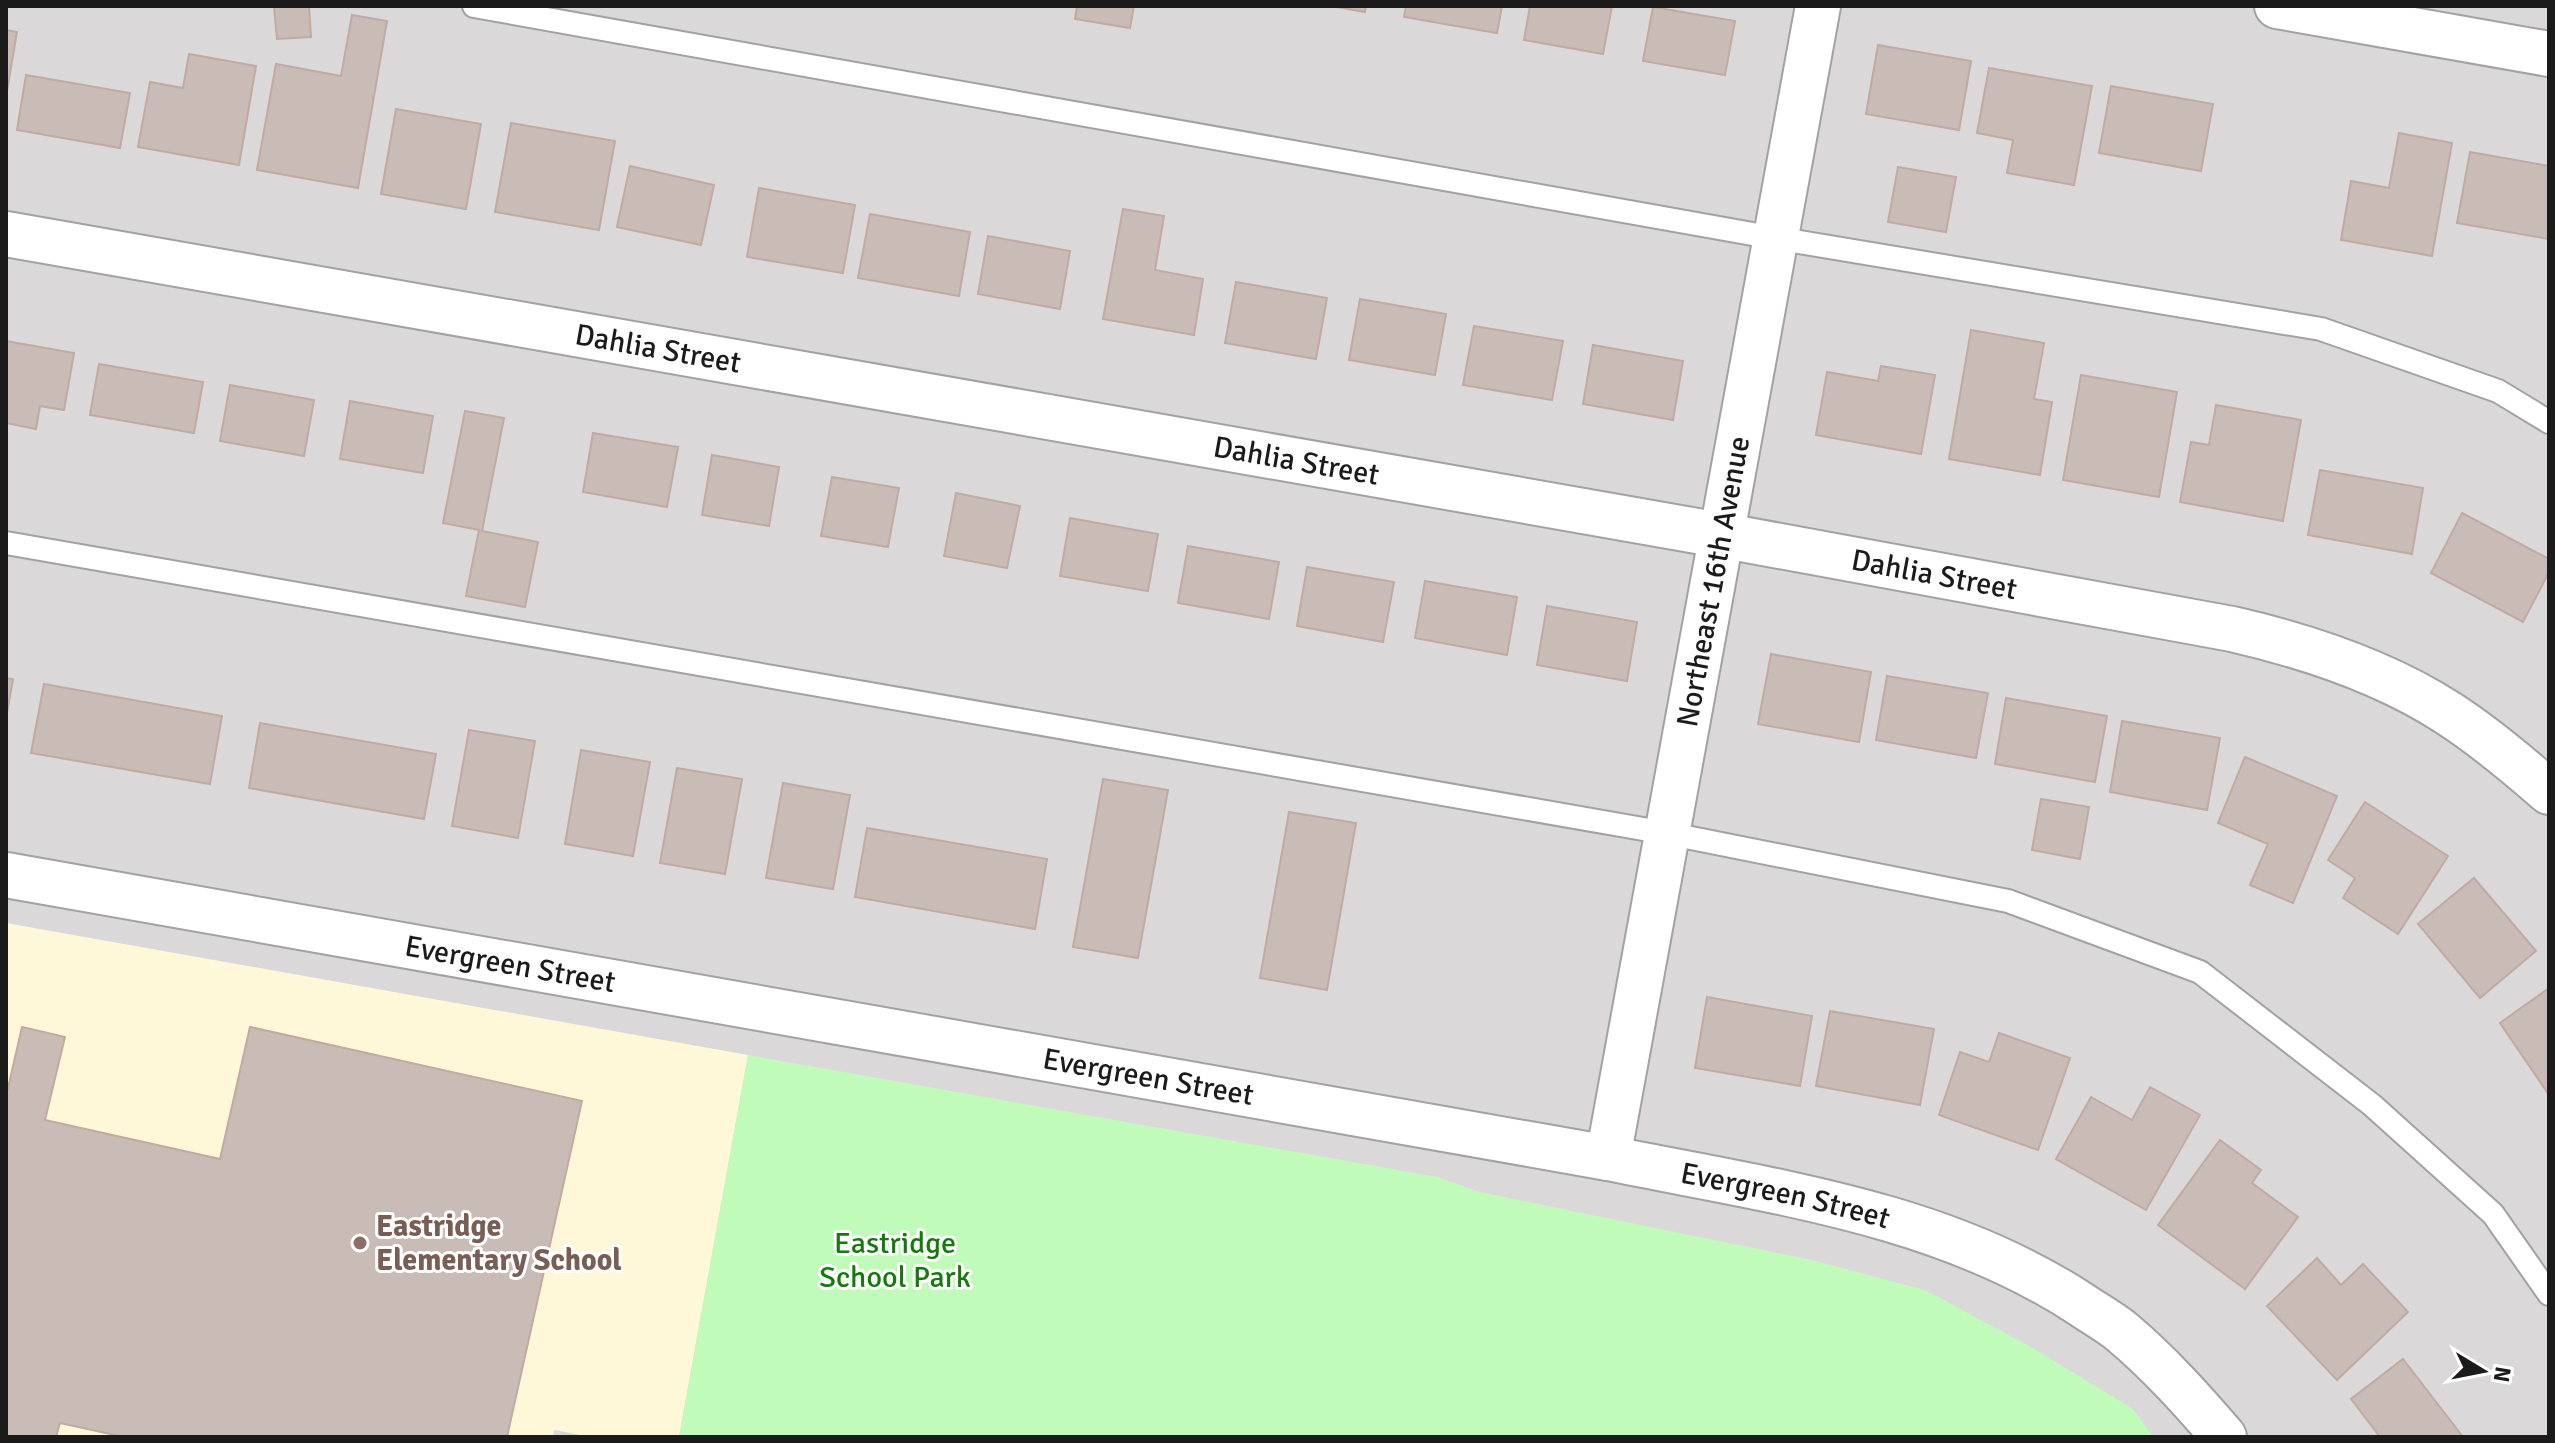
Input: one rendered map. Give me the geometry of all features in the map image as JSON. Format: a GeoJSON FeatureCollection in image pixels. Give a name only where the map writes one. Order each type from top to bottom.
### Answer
{"type":"FeatureCollection","features":[{"type":"Feature","properties":{"kind":"street","name":"Northeast 16th Avenue"},"geometry":{"type":"LineString","coordinates":[[1608,1158],[1818,6]]}},
{"type":"Feature","properties":{"kind":"street"},"geometry":{"type":"LineString","coordinates":[[2277,6],[2549,54]]}},
{"type":"Feature","properties":{"kind":"street","name":"Dahlia Street"},"geometry":{"type":"LineString","coordinates":[[6,234],[1720,535],[2232,629],[2281,640],[2373,673],[2447,712],[2549,792]]}},
{"type":"Feature","properties":{"kind":"street","name":"Evergreen Street"},"geometry":{"type":"LineString","coordinates":[[6,875],[1608,1158],[1851,1207],[1954,1240],[2043,1280],[2120,1331],[2176,1382],[2224,1437]]}},
{"type":"Feature","properties":{"kind":"lane"},"geometry":{"type":"LineString","coordinates":[[474,6],[1775,238],[2321,329],[2498,391],[2549,422]]}},
{"type":"Feature","properties":{"kind":"lane"},"geometry":{"type":"LineString","coordinates":[[6,543],[1666,833],[2008,901],[2200,972],[2372,1105],[2493,1214],[2549,1294]]}},
{"type":"Feature","properties":{"kind":"shaded area"},"geometry":{"type":"Polygon","coordinates":[[[6,6],[2549,6],[2549,1437],[6,1437],[6,6]]]}},
{"type":"Feature","properties":{"kind":"shaded area","name":"Eastridge Elementary School"},"geometry":{"type":"Polygon","coordinates":[[[6,923],[748,1055],[679,1437],[592,1437],[554,1430],[553,1437],[6,1437],[6,923]]]}},
{"type":"Feature","properties":{"kind":"green space","name":"Eastridge School Park"},"geometry":{"type":"Polygon","coordinates":[[[748,1055],[1438,1177],[1480,1192],[1812,1260],[1925,1290],[2029,1346],[2133,1409],[2153,1437],[679,1437],[748,1055]]]}},
{"type":"Feature","properties":{"kind":"building"},"geometry":{"type":"Polygon","coordinates":[[[274,6],[309,6],[311,37],[277,39],[274,6]]]}},
{"type":"Feature","properties":{"kind":"building"},"geometry":{"type":"Polygon","coordinates":[[[1077,6],[1134,6],[1130,28],[1075,19],[1077,6]]]}},
{"type":"Feature","properties":{"kind":"building"},"geometry":{"type":"Polygon","coordinates":[[[1331,6],[1366,6],[1365,12],[1331,6]]]}},
{"type":"Feature","properties":{"kind":"building"},"geometry":{"type":"Polygon","coordinates":[[[1406,6],[1502,6],[1497,33],[1404,17],[1406,6]]]}},
{"type":"Feature","properties":{"kind":"building"},"geometry":{"type":"Polygon","coordinates":[[[1530,6],[1612,6],[1603,54],[1524,40],[1530,6]]]}},
{"type":"Feature","properties":{"kind":"building"},"geometry":{"type":"Polygon","coordinates":[[[1653,7],[1735,21],[1725,75],[1643,61],[1653,7]]]}},
{"type":"Feature","properties":{"kind":"building"},"geometry":{"type":"Polygon","coordinates":[[[352,15],[387,21],[358,188],[257,170],[276,64],[341,76],[352,15]]]}},
{"type":"Feature","properties":{"kind":"building"},"geometry":{"type":"Polygon","coordinates":[[[6,30],[17,32],[6,97],[6,30]]]}},
{"type":"Feature","properties":{"kind":"building"},"geometry":{"type":"Polygon","coordinates":[[[1878,45],[1971,61],[1959,130],[1866,114],[1878,45]]]}},
{"type":"Feature","properties":{"kind":"building"},"geometry":{"type":"Polygon","coordinates":[[[189,54],[256,66],[239,165],[138,147],[150,82],[183,88],[189,54]]]}},
{"type":"Feature","properties":{"kind":"building"},"geometry":{"type":"Polygon","coordinates":[[[1989,68],[2092,86],[2074,185],[2007,173],[2013,140],[1977,133],[1989,68]]]}},
{"type":"Feature","properties":{"kind":"building"},"geometry":{"type":"Polygon","coordinates":[[[26,75],[130,93],[120,148],[17,130],[26,75]]]}},
{"type":"Feature","properties":{"kind":"building"},"geometry":{"type":"Polygon","coordinates":[[[2111,86],[2213,104],[2201,171],[2099,153],[2111,86]]]}},
{"type":"Feature","properties":{"kind":"building"},"geometry":{"type":"Polygon","coordinates":[[[396,109],[481,124],[466,209],[381,194],[396,109]]]}},
{"type":"Feature","properties":{"kind":"building"},"geometry":{"type":"Polygon","coordinates":[[[511,123],[615,141],[599,230],[495,212],[511,123]]]}},
{"type":"Feature","properties":{"kind":"building"},"geometry":{"type":"Polygon","coordinates":[[[2399,133],[2452,143],[2432,256],[2341,240],[2351,181],[2389,188],[2399,133]]]}},
{"type":"Feature","properties":{"kind":"building"},"geometry":{"type":"Polygon","coordinates":[[[2470,152],[2549,166],[2549,239],[2457,223],[2470,152]]]}},
{"type":"Feature","properties":{"kind":"building"},"geometry":{"type":"Polygon","coordinates":[[[630,166],[714,185],[701,245],[617,227],[630,166]]]}},
{"type":"Feature","properties":{"kind":"building"},"geometry":{"type":"Polygon","coordinates":[[[1898,167],[1956,177],[1946,232],[1888,222],[1898,167]]]}},
{"type":"Feature","properties":{"kind":"building"},"geometry":{"type":"Polygon","coordinates":[[[759,188],[855,205],[843,273],[747,257],[759,188]]]}},
{"type":"Feature","properties":{"kind":"building"},"geometry":{"type":"Polygon","coordinates":[[[1123,209],[1164,216],[1155,270],[1203,279],[1194,335],[1103,319],[1123,209]]]}},
{"type":"Feature","properties":{"kind":"building"},"geometry":{"type":"Polygon","coordinates":[[[870,214],[970,232],[959,296],[858,278],[870,214]]]}},
{"type":"Feature","properties":{"kind":"building"},"geometry":{"type":"Polygon","coordinates":[[[988,236],[1070,251],[1060,309],[978,294],[988,236]]]}},
{"type":"Feature","properties":{"kind":"building"},"geometry":{"type":"Polygon","coordinates":[[[1236,282],[1327,298],[1316,359],[1225,343],[1236,282]]]}},
{"type":"Feature","properties":{"kind":"building"},"geometry":{"type":"Polygon","coordinates":[[[1360,299],[1446,314],[1435,375],[1349,360],[1360,299]]]}},
{"type":"Feature","properties":{"kind":"building"},"geometry":{"type":"Polygon","coordinates":[[[1474,326],[1563,341],[1552,400],[1463,385],[1474,326]]]}},
{"type":"Feature","properties":{"kind":"building"},"geometry":{"type":"Polygon","coordinates":[[[1971,330],[2044,343],[2034,399],[2052,402],[2040,475],[1949,459],[1971,330]]]}},
{"type":"Feature","properties":{"kind":"building"},"geometry":{"type":"Polygon","coordinates":[[[6,341],[74,353],[64,410],[40,406],[36,429],[6,423],[6,341]]]}},
{"type":"Feature","properties":{"kind":"building"},"geometry":{"type":"Polygon","coordinates":[[[1593,345],[1683,361],[1673,420],[1583,404],[1593,345]]]}},
{"type":"Feature","properties":{"kind":"building"},"geometry":{"type":"Polygon","coordinates":[[[99,364],[203,382],[194,433],[90,415],[99,364]]]}},
{"type":"Feature","properties":{"kind":"building"},"geometry":{"type":"Polygon","coordinates":[[[1881,366],[1935,375],[1921,454],[1816,435],[1827,372],[1878,381],[1881,366]]]}},
{"type":"Feature","properties":{"kind":"building"},"geometry":{"type":"Polygon","coordinates":[[[2081,375],[2177,392],[2159,497],[2063,480],[2081,375]]]}},
{"type":"Feature","properties":{"kind":"building"},"geometry":{"type":"Polygon","coordinates":[[[230,385],[314,400],[304,456],[220,441],[230,385]]]}},
{"type":"Feature","properties":{"kind":"building"},"geometry":{"type":"Polygon","coordinates":[[[350,401],[433,416],[423,473],[340,459],[350,401]]]}},
{"type":"Feature","properties":{"kind":"building"},"geometry":{"type":"Polygon","coordinates":[[[2216,405],[2301,420],[2283,521],[2180,502],[2191,442],[2209,445],[2216,405]]]}},
{"type":"Feature","properties":{"kind":"building"},"geometry":{"type":"Polygon","coordinates":[[[465,411],[504,418],[482,531],[538,542],[525,607],[466,596],[479,530],[443,523],[465,411]]]}},
{"type":"Feature","properties":{"kind":"building"},"geometry":{"type":"Polygon","coordinates":[[[593,433],[678,447],[667,507],[583,492],[593,433]]]}},
{"type":"Feature","properties":{"kind":"building"},"geometry":{"type":"Polygon","coordinates":[[[712,455],[779,467],[769,526],[702,515],[712,455]]]}},
{"type":"Feature","properties":{"kind":"building"},"geometry":{"type":"Polygon","coordinates":[[[2320,470],[2423,488],[2412,554],[2308,535],[2320,470]]]}},
{"type":"Feature","properties":{"kind":"building"},"geometry":{"type":"Polygon","coordinates":[[[832,477],[899,488],[888,547],[821,536],[832,477]]]}},
{"type":"Feature","properties":{"kind":"building"},"geometry":{"type":"Polygon","coordinates":[[[956,493],[1020,506],[1007,568],[944,556],[956,493]]]}},
{"type":"Feature","properties":{"kind":"building"},"geometry":{"type":"Polygon","coordinates":[[[2462,513],[2549,559],[2549,572],[2523,622],[2431,573],[2462,513]]]}},
{"type":"Feature","properties":{"kind":"building"},"geometry":{"type":"Polygon","coordinates":[[[1070,518],[1158,534],[1148,591],[1060,576],[1070,518]]]}},
{"type":"Feature","properties":{"kind":"building"},"geometry":{"type":"Polygon","coordinates":[[[1188,546],[1279,562],[1269,619],[1178,603],[1188,546]]]}},
{"type":"Feature","properties":{"kind":"building"},"geometry":{"type":"Polygon","coordinates":[[[1307,567],[1394,582],[1383,642],[1297,626],[1307,567]]]}},
{"type":"Feature","properties":{"kind":"building"},"geometry":{"type":"Polygon","coordinates":[[[1425,581],[1517,597],[1507,655],[1415,638],[1425,581]]]}},
{"type":"Feature","properties":{"kind":"building"},"geometry":{"type":"Polygon","coordinates":[[[1547,606],[1637,622],[1627,681],[1537,665],[1547,606]]]}},
{"type":"Feature","properties":{"kind":"building"},"geometry":{"type":"Polygon","coordinates":[[[1771,654],[1871,672],[1859,742],[1758,724],[1771,654]]]}},
{"type":"Feature","properties":{"kind":"building"},"geometry":{"type":"Polygon","coordinates":[[[1887,676],[1988,693],[1976,758],[1876,740],[1887,676]]]}},
{"type":"Feature","properties":{"kind":"building"},"geometry":{"type":"Polygon","coordinates":[[[6,678],[13,679],[6,718],[6,678]]]}},
{"type":"Feature","properties":{"kind":"building"},"geometry":{"type":"Polygon","coordinates":[[[44,684],[222,716],[210,784],[31,753],[44,684]]]}},
{"type":"Feature","properties":{"kind":"building"},"geometry":{"type":"Polygon","coordinates":[[[2006,698],[2107,716],[2095,782],[1995,764],[2006,698]]]}},
{"type":"Feature","properties":{"kind":"building"},"geometry":{"type":"Polygon","coordinates":[[[2122,721],[2220,738],[2207,810],[2110,792],[2122,721]]]}},
{"type":"Feature","properties":{"kind":"building"},"geometry":{"type":"Polygon","coordinates":[[[260,723],[436,754],[424,819],[249,788],[260,723]]]}},
{"type":"Feature","properties":{"kind":"building"},"geometry":{"type":"Polygon","coordinates":[[[469,730],[535,741],[518,838],[452,826],[469,730]]]}},
{"type":"Feature","properties":{"kind":"building"},"geometry":{"type":"Polygon","coordinates":[[[581,750],[650,762],[633,856],[565,844],[581,750]]]}},
{"type":"Feature","properties":{"kind":"building"},"geometry":{"type":"Polygon","coordinates":[[[2245,757],[2337,796],[2293,903],[2250,885],[2268,844],[2218,823],[2245,757]]]}},
{"type":"Feature","properties":{"kind":"building"},"geometry":{"type":"Polygon","coordinates":[[[677,768],[742,779],[725,874],[660,863],[677,768]]]}},
{"type":"Feature","properties":{"kind":"building"},"geometry":{"type":"Polygon","coordinates":[[[1103,779],[1168,790],[1138,958],[1073,947],[1103,779]]]}},
{"type":"Feature","properties":{"kind":"building"},"geometry":{"type":"Polygon","coordinates":[[[783,783],[850,795],[833,889],[766,878],[783,783]]]}},
{"type":"Feature","properties":{"kind":"building"},"geometry":{"type":"Polygon","coordinates":[[[2041,799],[2089,807],[2080,859],[2032,850],[2041,799]]]}},
{"type":"Feature","properties":{"kind":"building"},"geometry":{"type":"Polygon","coordinates":[[[2365,802],[2448,856],[2398,934],[2343,898],[2355,878],[2328,860],[2365,802]]]}},
{"type":"Feature","properties":{"kind":"building"},"geometry":{"type":"Polygon","coordinates":[[[1289,812],[1356,823],[1327,990],[1260,978],[1289,812]]]}},
{"type":"Feature","properties":{"kind":"building"},"geometry":{"type":"Polygon","coordinates":[[[867,828],[1047,859],[1035,929],[855,897],[867,828]]]}},
{"type":"Feature","properties":{"kind":"building"},"geometry":{"type":"Polygon","coordinates":[[[2474,878],[2536,951],[2480,998],[2418,924],[2474,878]]]}},
{"type":"Feature","properties":{"kind":"building"},"geometry":{"type":"Polygon","coordinates":[[[2549,988],[2549,1095],[2500,1023],[2549,988]]]}},
{"type":"Feature","properties":{"kind":"building"},"geometry":{"type":"Polygon","coordinates":[[[1707,997],[1812,1016],[1800,1086],[1695,1068],[1707,997]]]}},
{"type":"Feature","properties":{"kind":"building"},"geometry":{"type":"Polygon","coordinates":[[[1830,1011],[1934,1029],[1920,1105],[1816,1086],[1830,1011]]]}},
{"type":"Feature","properties":{"kind":"building"},"geometry":{"type":"Polygon","coordinates":[[[22,1027],[65,1037],[45,1120],[220,1159],[250,1027],[582,1101],[507,1437],[124,1437],[60,1423],[56,1437],[6,1437],[6,1088],[22,1027]]]}},
{"type":"Feature","properties":{"kind":"building"},"geometry":{"type":"Polygon","coordinates":[[[1999,1033],[2070,1058],[2038,1150],[1939,1115],[1960,1052],[1989,1062],[1999,1033]]]}},
{"type":"Feature","properties":{"kind":"building"},"geometry":{"type":"Polygon","coordinates":[[[2150,1087],[2200,1115],[2146,1210],[2056,1159],[2091,1097],[2132,1120],[2150,1087]]]}},
{"type":"Feature","properties":{"kind":"building"},"geometry":{"type":"Polygon","coordinates":[[[2220,1140],[2261,1170],[2252,1183],[2298,1217],[2245,1289],[2158,1225],[2220,1140]]]}},
{"type":"Feature","properties":{"kind":"building"},"geometry":{"type":"Polygon","coordinates":[[[2317,1258],[2341,1285],[2363,1264],[2408,1312],[2337,1380],[2267,1306],[2317,1258]]]}},
{"type":"Feature","properties":{"kind":"building"},"geometry":{"type":"Polygon","coordinates":[[[2403,1359],[2463,1437],[2380,1437],[2351,1399],[2403,1359]]]}},
{"type":"Feature","properties":{"kind":"place","name":"Eastridge Elementary School"},"geometry":{"type":"Point","coordinates":[360,1243]}}]}
